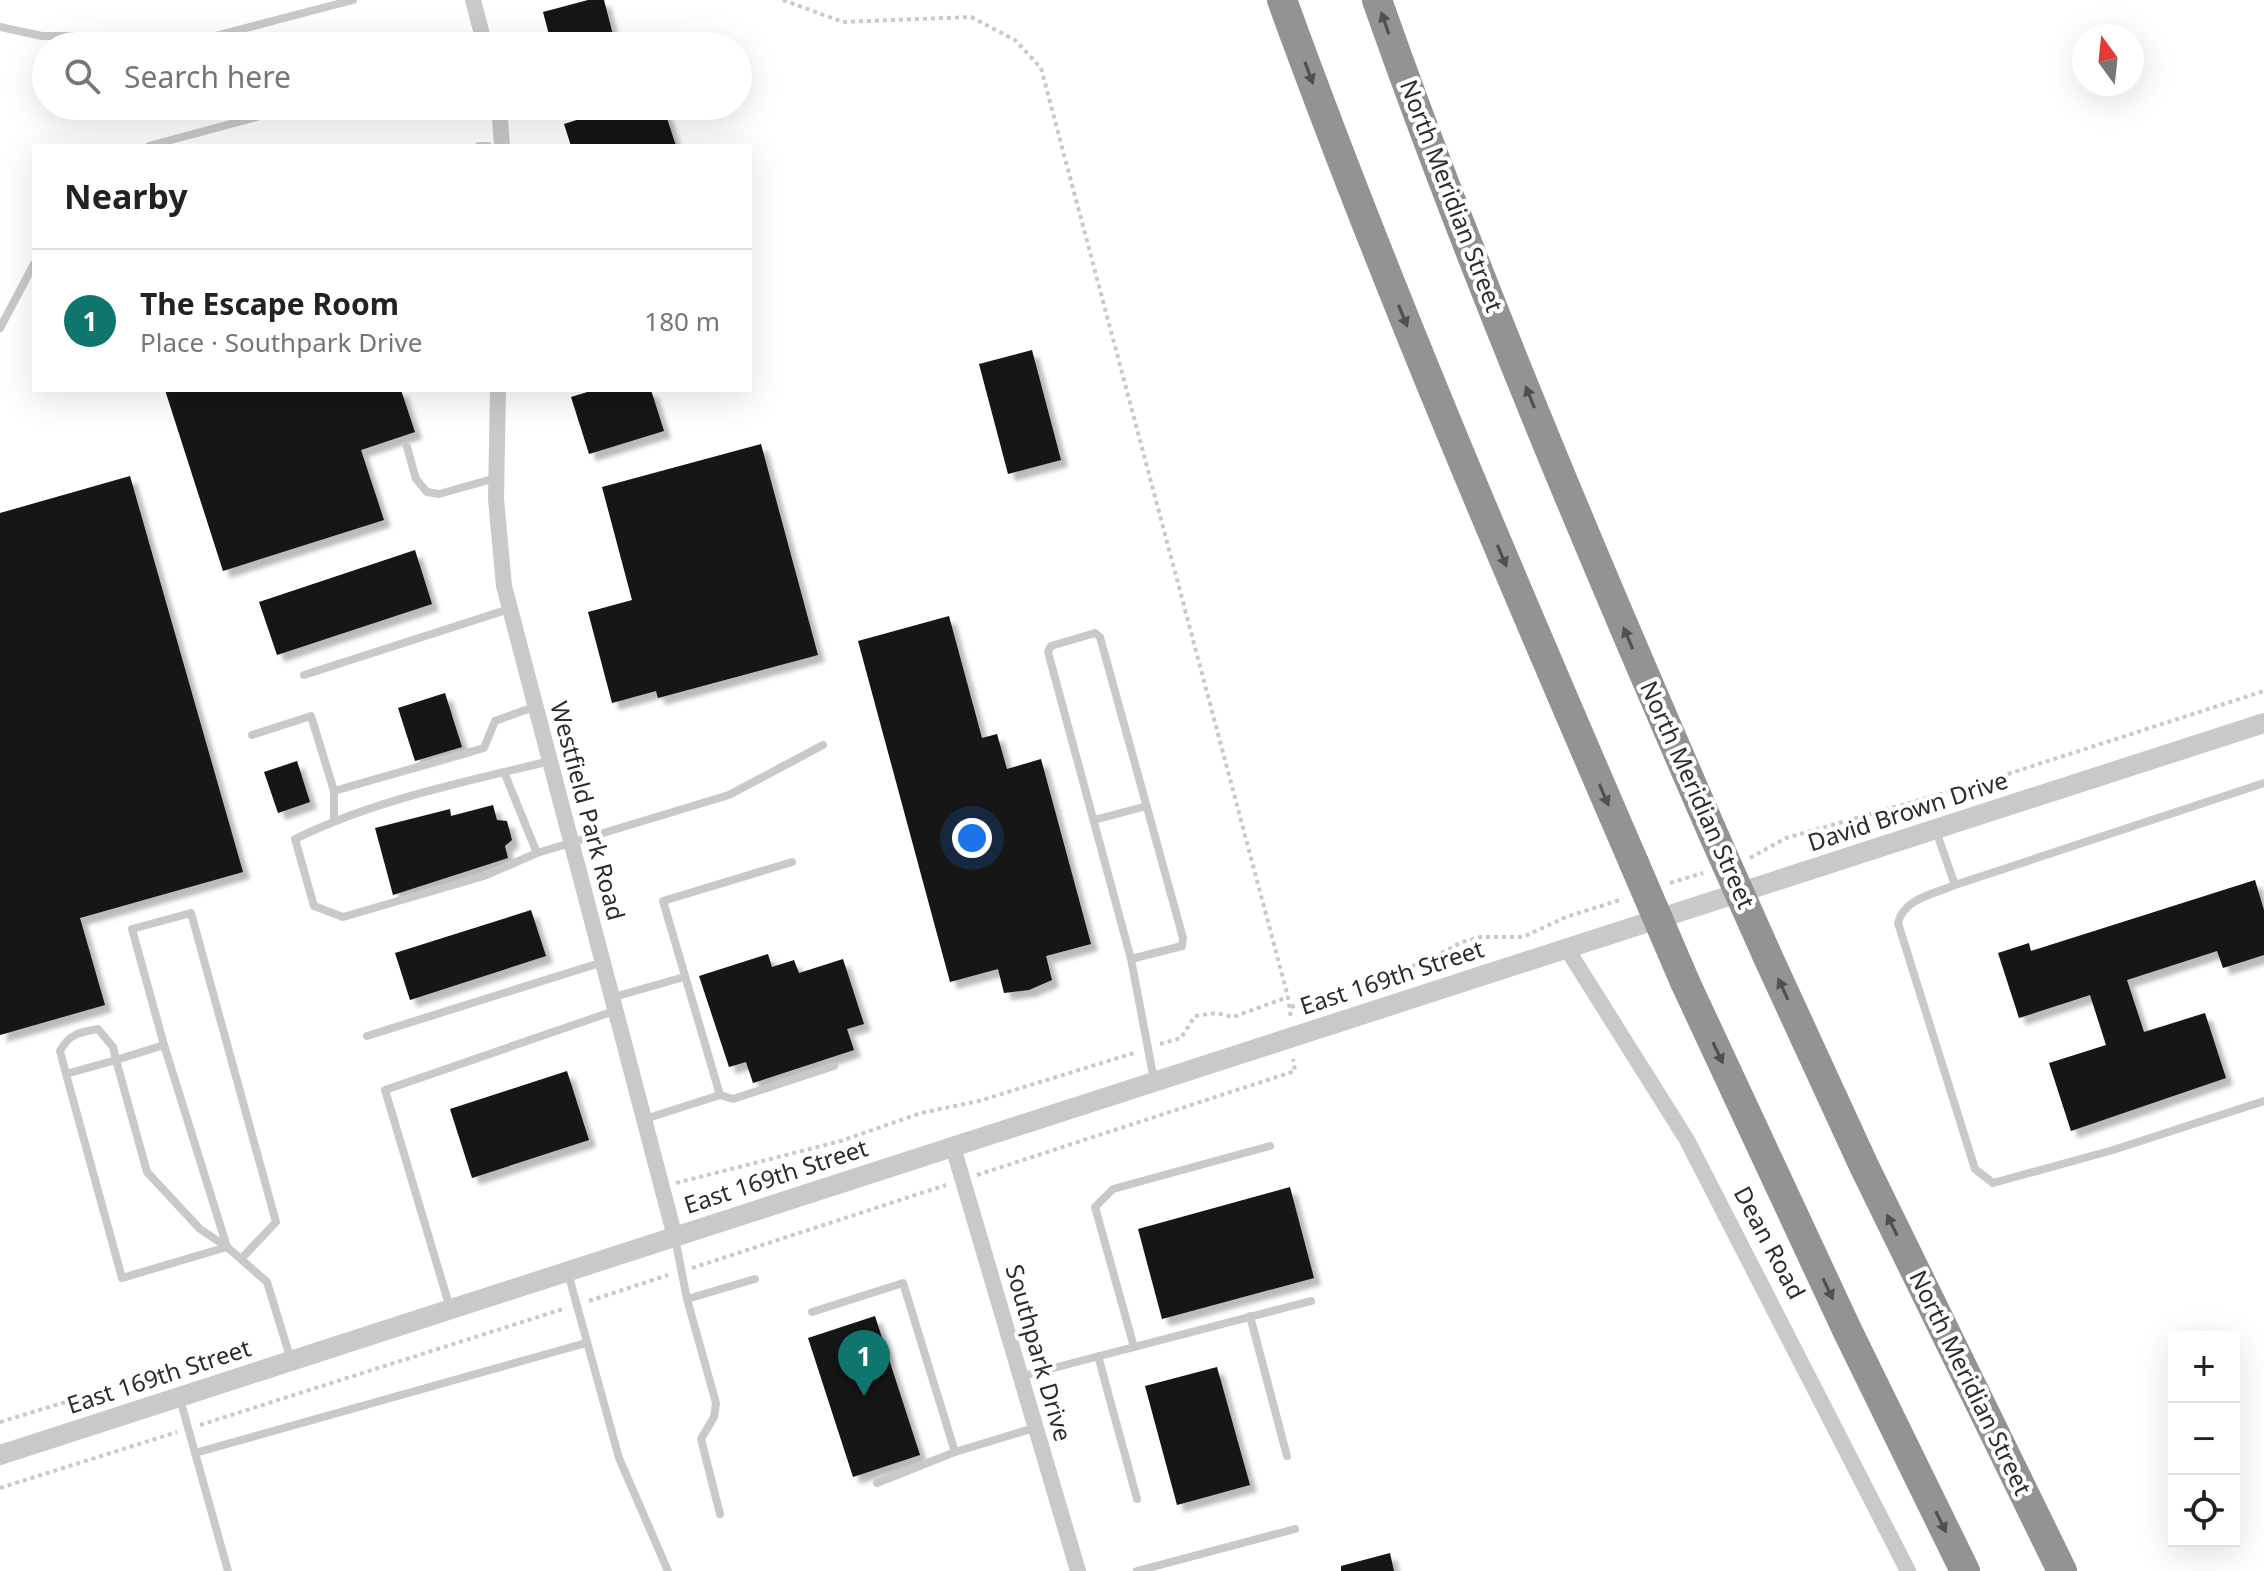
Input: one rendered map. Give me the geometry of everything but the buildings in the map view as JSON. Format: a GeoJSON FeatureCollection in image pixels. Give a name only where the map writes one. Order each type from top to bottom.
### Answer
{"type":"FeatureCollection","features":[{"type":"Feature","properties":{"kind":"highway"},"geometry":{"type":"LineString","coordinates":[[1282,0],[1369,232],[1481,507],[1685,982],[1848,1332],[1965,1571]]}},
{"type":"Feature","properties":{"kind":"highway","name":"North Meridian Street"},"geometry":{"type":"LineString","coordinates":[[1377,0],[1479,272],[1624,627],[1715,838],[1864,1166],[2062,1571]]}},
{"type":"Feature","properties":{"kind":"street"},"geometry":{"type":"LineString","coordinates":[[473,0],[481,32]]}},
{"type":"Feature","properties":{"kind":"street"},"geometry":{"type":"LineString","coordinates":[[500,120],[502,144]]}},
{"type":"Feature","properties":{"kind":"street","name":"Westfield Park Road"},"geometry":{"type":"LineString","coordinates":[[498,392],[499,544],[509,609],[616,1003],[675,1237]]}},
{"type":"Feature","properties":{"kind":"street","name":"David Brown Drive"},"geometry":{"type":"LineString","coordinates":[[1567,949],[2264,723]]}},
{"type":"Feature","properties":{"kind":"street","name":"East 169th Street"},"geometry":{"type":"LineString","coordinates":[[0,1455],[1567,949]]}},
{"type":"Feature","properties":{"kind":"street","name":"Dean Road"},"geometry":{"type":"LineString","coordinates":[[1567,949],[1694,1152],[1908,1571]]}},
{"type":"Feature","properties":{"kind":"street","name":"Southpark Drive"},"geometry":{"type":"LineString","coordinates":[[953,1147],[1034,1428],[1069,1530],[1078,1571]]}},
{"type":"Feature","properties":{"kind":"lane"},"geometry":{"type":"LineString","coordinates":[[230,32],[353,0]]}},
{"type":"Feature","properties":{"kind":"lane"},"geometry":{"type":"LineString","coordinates":[[0,27],[32,34]]}},
{"type":"Feature","properties":{"kind":"lane"},"geometry":{"type":"LineString","coordinates":[[156,144],[245,120]]}},
{"type":"Feature","properties":{"kind":"lane"},"geometry":{"type":"LineString","coordinates":[[0,328],[32,268]]}},
{"type":"Feature","properties":{"kind":"lane"},"geometry":{"type":"LineString","coordinates":[[407,447],[416,479],[427,492],[439,494],[497,478]]}},
{"type":"Feature","properties":{"kind":"lane"},"geometry":{"type":"LineString","coordinates":[[304,675],[509,609]]}},
{"type":"Feature","properties":{"kind":"lane"},"geometry":{"type":"LineString","coordinates":[[1131,959],[1182,946],[1183,938],[1100,637],[1095,633],[1051,646],[1048,652],[1131,959],[1154,1081]]}},
{"type":"Feature","properties":{"kind":"lane"},"geometry":{"type":"LineString","coordinates":[[334,791],[484,748],[495,721],[534,707]]}},
{"type":"Feature","properties":{"kind":"lane"},"geometry":{"type":"LineString","coordinates":[[252,735],[311,716],[334,791],[334,819]]}},
{"type":"Feature","properties":{"kind":"lane"},"geometry":{"type":"LineString","coordinates":[[550,761],[334,819],[295,839],[314,906],[343,917],[484,876],[537,853],[729,795],[823,745]]}},
{"type":"Feature","properties":{"kind":"lane"},"geometry":{"type":"LineString","coordinates":[[504,772],[537,853]]}},
{"type":"Feature","properties":{"kind":"lane"},"geometry":{"type":"LineString","coordinates":[[2264,783],[1955,885],[1908,905],[1900,911],[1898,923],[1975,1169],[1993,1183],[2113,1150],[2264,1101]]}},
{"type":"Feature","properties":{"kind":"lane"},"geometry":{"type":"LineString","coordinates":[[1094,820],[1147,806]]}},
{"type":"Feature","properties":{"kind":"lane"},"geometry":{"type":"LineString","coordinates":[[1936,830],[1955,885]]}},
{"type":"Feature","properties":{"kind":"lane"},"geometry":{"type":"LineString","coordinates":[[720,1095],[663,901],[792,862]]}},
{"type":"Feature","properties":{"kind":"lane"},"geometry":{"type":"LineString","coordinates":[[227,1247],[164,1045],[132,929],[191,913],[276,1222],[241,1259]]}},
{"type":"Feature","properties":{"kind":"lane"},"geometry":{"type":"LineString","coordinates":[[367,1036],[603,962]]}},
{"type":"Feature","properties":{"kind":"lane"},"geometry":{"type":"LineString","coordinates":[[451,1308],[385,1090],[684,977]]}},
{"type":"Feature","properties":{"kind":"lane"},"geometry":{"type":"LineString","coordinates":[[227,1247],[122,1278],[60,1051],[66,1040],[77,1033],[98,1029],[113,1047],[147,1172],[200,1229],[227,1247],[267,1282],[292,1361]]}},
{"type":"Feature","properties":{"kind":"lane"},"geometry":{"type":"LineString","coordinates":[[66,1074],[164,1045]]}},
{"type":"Feature","properties":{"kind":"lane"},"geometry":{"type":"LineString","coordinates":[[645,1119],[720,1095],[733,1099],[834,1066]]}},
{"type":"Feature","properties":{"kind":"lane"},"geometry":{"type":"LineString","coordinates":[[1134,1347],[1095,1207],[1113,1189],[1270,1146]]}},
{"type":"Feature","properties":{"kind":"lane"},"geometry":{"type":"LineString","coordinates":[[675,1237],[687,1299],[716,1403],[714,1417],[701,1439],[720,1514]]}},
{"type":"Feature","properties":{"kind":"lane"},"geometry":{"type":"LineString","coordinates":[[568,1272],[619,1458],[668,1571]]}},
{"type":"Feature","properties":{"kind":"lane"},"geometry":{"type":"LineString","coordinates":[[687,1299],[755,1279]]}},
{"type":"Feature","properties":{"kind":"lane"},"geometry":{"type":"LineString","coordinates":[[812,1312],[903,1283],[955,1452]]}},
{"type":"Feature","properties":{"kind":"lane"},"geometry":{"type":"LineString","coordinates":[[1019,1378],[1311,1301]]}},
{"type":"Feature","properties":{"kind":"lane"},"geometry":{"type":"LineString","coordinates":[[1250,1316],[1287,1456]]}},
{"type":"Feature","properties":{"kind":"lane"},"geometry":{"type":"LineString","coordinates":[[195,1453],[586,1343]]}},
{"type":"Feature","properties":{"kind":"lane"},"geometry":{"type":"LineString","coordinates":[[1098,1356],[1137,1499]]}},
{"type":"Feature","properties":{"kind":"lane"},"geometry":{"type":"LineString","coordinates":[[180,1398],[228,1571]]}},
{"type":"Feature","properties":{"kind":"lane"},"geometry":{"type":"LineString","coordinates":[[877,1483],[955,1452],[1034,1428]]}},
{"type":"Feature","properties":{"kind":"lane"},"geometry":{"type":"LineString","coordinates":[[1137,1571],[1295,1529]]}},
{"type":"Feature","properties":{"kind":"path"},"geometry":{"type":"LineString","coordinates":[[783,0],[843,22],[971,17],[1015,40],[1041,68],[1291,1007],[1290,1038]]}},
{"type":"Feature","properties":{"kind":"path"},"geometry":{"type":"LineString","coordinates":[[1744,859],[1786,838],[1980,783],[2264,691]]}},
{"type":"Feature","properties":{"kind":"path"},"geometry":{"type":"LineString","coordinates":[[1655,888],[1715,869]]}},
{"type":"Feature","properties":{"kind":"path"},"geometry":{"type":"LineString","coordinates":[[1291,1007],[1427,961],[1462,942],[1481,937],[1523,937],[1566,917],[1625,898]]}},
{"type":"Feature","properties":{"kind":"path"},"geometry":{"type":"LineString","coordinates":[[0,1488],[577,1305],[1295,1071]]}},
{"type":"Feature","properties":{"kind":"path"},"geometry":{"type":"LineString","coordinates":[[663,1188],[841,1141],[921,1113],[979,1101]]}},
{"type":"Feature","properties":{"kind":"path"},"geometry":{"type":"LineString","coordinates":[[0,1422],[95,1393]]}},
{"type":"Feature","properties":{"kind":"place","name":"The Escape Room"},"geometry":{"type":"Point","coordinates":[864,1396]}}]}
